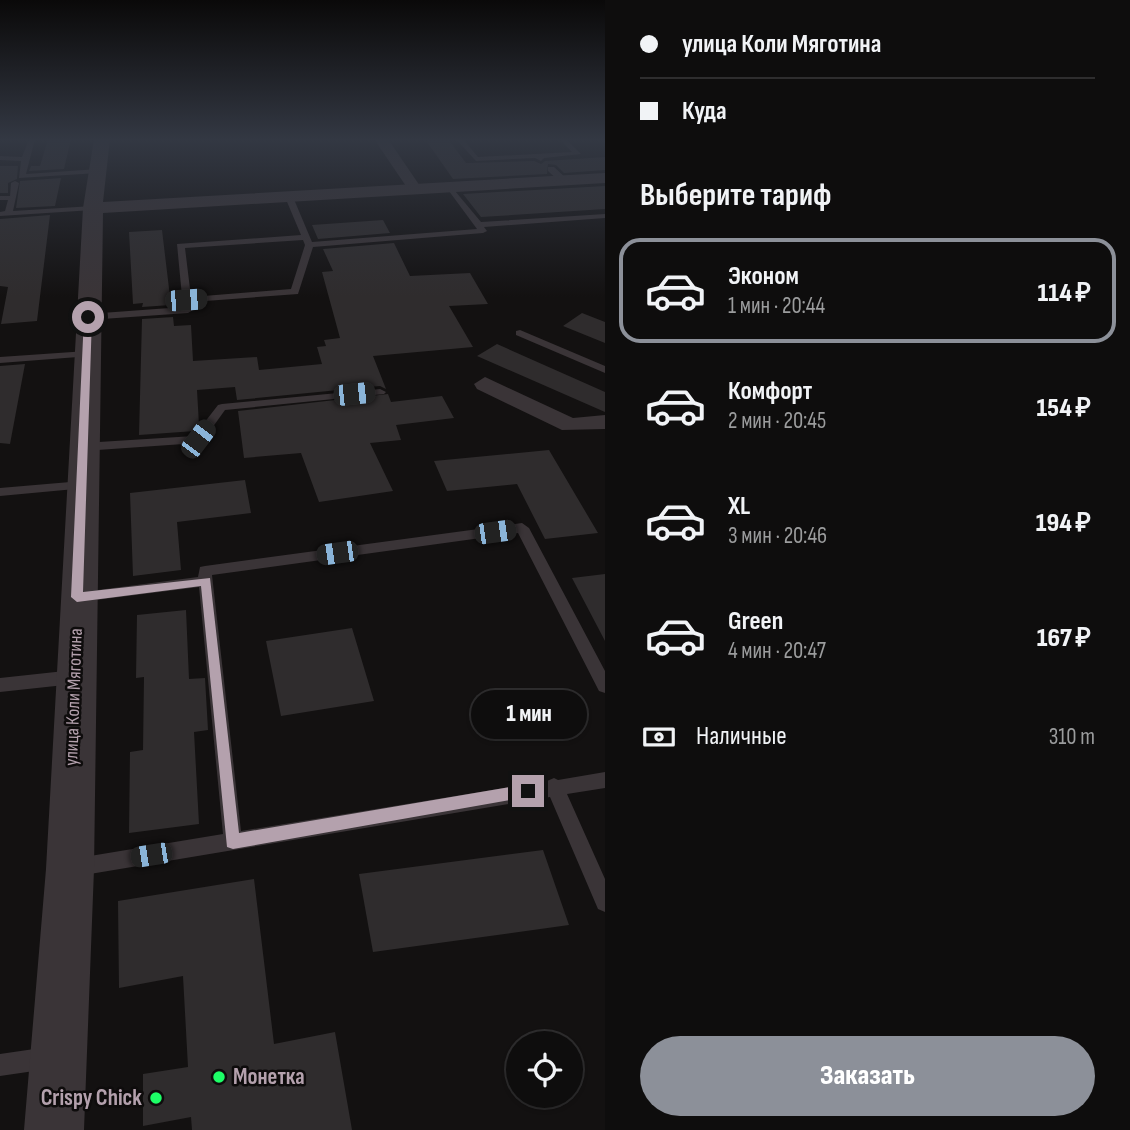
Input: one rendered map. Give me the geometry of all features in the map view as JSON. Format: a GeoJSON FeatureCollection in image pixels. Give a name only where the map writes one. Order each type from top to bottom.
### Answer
{"type":"FeatureCollection","features":[{"type":"Feature","properties":{"kind":"street","name":"улица Коли Мяготина"},"geometry":{"type":"LineString","coordinates":[[54,1130],[69,869],[77,597],[95,192]]}},
{"type":"Feature","properties":{"kind":"street"},"geometry":{"type":"LineString","coordinates":[[93,208],[372,192]]}},
{"type":"Feature","properties":{"kind":"street"},"geometry":{"type":"LineString","coordinates":[[485,384],[570,425],[605,422]]}},
{"type":"Feature","properties":{"kind":"lane"},"geometry":{"type":"LineString","coordinates":[[4,213],[14,192]]}},
{"type":"Feature","properties":{"kind":"lane"},"geometry":{"type":"LineString","coordinates":[[88,317],[188,310],[180,246],[483,232],[453,192]]}},
{"type":"Feature","properties":{"kind":"lane"},"geometry":{"type":"LineString","coordinates":[[186,300],[295,292],[307,241],[289,197]]}},
{"type":"Feature","properties":{"kind":"lane"},"geometry":{"type":"LineString","coordinates":[[0,198],[13,198]]}},
{"type":"Feature","properties":{"kind":"lane"},"geometry":{"type":"LineString","coordinates":[[4,213],[93,208]]}},
{"type":"Feature","properties":{"kind":"lane"},"geometry":{"type":"LineString","coordinates":[[478,225],[605,216]]}},
{"type":"Feature","properties":{"kind":"lane"},"geometry":{"type":"LineString","coordinates":[[520,333],[605,370]]}},
{"type":"Feature","properties":{"kind":"lane"},"geometry":{"type":"LineString","coordinates":[[0,360],[87,354]]}},
{"type":"Feature","properties":{"kind":"lane"},"geometry":{"type":"LineString","coordinates":[[0,492],[82,466],[198,439],[222,408],[380,392]]}},
{"type":"Feature","properties":{"kind":"lane"},"geometry":{"type":"LineString","coordinates":[[233,842],[205,571],[522,528],[605,686]]}},
{"type":"Feature","properties":{"kind":"lane"},"geometry":{"type":"LineString","coordinates":[[77,597],[206,581]]}},
{"type":"Feature","properties":{"kind":"lane"},"geometry":{"type":"LineString","coordinates":[[0,685],[74,677]]}},
{"type":"Feature","properties":{"kind":"lane"},"geometry":{"type":"LineString","coordinates":[[69,869],[554,786],[605,780]]}},
{"type":"Feature","properties":{"kind":"lane"},"geometry":{"type":"LineString","coordinates":[[554,786],[605,902]]}},
{"type":"Feature","properties":{"kind":"lane"},"geometry":{"type":"LineString","coordinates":[[0,1065],[60,1057]]}},
{"type":"Feature","properties":{"kind":"building"},"geometry":{"type":"Polygon","coordinates":[[[18,192],[58,192],[55,206],[16,208],[18,192]]]}},
{"type":"Feature","properties":{"kind":"building"},"geometry":{"type":"Polygon","coordinates":[[[605,192],[605,209],[481,217],[463,194],[605,192]]]}},
{"type":"Feature","properties":{"kind":"building"},"geometry":{"type":"Polygon","coordinates":[[[50,215],[37,321],[1,324],[8,287],[0,286],[0,219],[50,215]]]}},
{"type":"Feature","properties":{"kind":"building"},"geometry":{"type":"Polygon","coordinates":[[[383,220],[390,233],[318,239],[312,225],[383,220]]]}},
{"type":"Feature","properties":{"kind":"building"},"geometry":{"type":"Polygon","coordinates":[[[162,230],[171,305],[142,307],[143,303],[133,304],[129,232],[162,230]]]}},
{"type":"Feature","properties":{"kind":"building"},"geometry":{"type":"Polygon","coordinates":[[[394,243],[410,276],[470,273],[488,304],[449,306],[473,347],[373,356],[386,389],[380,386],[237,400],[235,387],[197,390],[199,425],[195,431],[139,435],[142,319],[173,317],[174,326],[191,325],[193,361],[257,357],[259,370],[322,364],[317,347],[326,346],[324,340],[340,338],[322,272],[333,271],[323,249],[394,243]]]}},
{"type":"Feature","properties":{"kind":"building"},"geometry":{"type":"Polygon","coordinates":[[[582,313],[605,322],[605,343],[563,326],[582,313]]]}},
{"type":"Feature","properties":{"kind":"building"},"geometry":{"type":"Polygon","coordinates":[[[497,344],[605,392],[605,412],[477,356],[497,344]]]}},
{"type":"Feature","properties":{"kind":"building"},"geometry":{"type":"Polygon","coordinates":[[[25,364],[10,444],[0,443],[0,366],[25,364]]]}},
{"type":"Feature","properties":{"kind":"building"},"geometry":{"type":"Polygon","coordinates":[[[388,394],[391,402],[442,396],[454,418],[396,425],[401,440],[370,443],[393,491],[319,502],[301,453],[244,458],[238,411],[388,394]]]}},
{"type":"Feature","properties":{"kind":"building"},"geometry":{"type":"Polygon","coordinates":[[[549,450],[598,533],[545,539],[517,484],[447,491],[434,461],[549,450]]]}},
{"type":"Feature","properties":{"kind":"building"},"geometry":{"type":"Polygon","coordinates":[[[245,480],[251,513],[177,522],[181,570],[133,576],[130,493],[245,480]]]}},
{"type":"Feature","properties":{"kind":"building"},"geometry":{"type":"Polygon","coordinates":[[[605,574],[605,641],[572,578],[605,574]]]}},
{"type":"Feature","properties":{"kind":"building"},"geometry":{"type":"Polygon","coordinates":[[[186,610],[189,679],[205,678],[208,730],[194,732],[199,824],[129,833],[130,752],[143,750],[144,677],[136,678],[137,615],[186,610]]]}},
{"type":"Feature","properties":{"kind":"building"},"geometry":{"type":"Polygon","coordinates":[[[352,628],[374,701],[281,716],[266,641],[352,628]]]}},
{"type":"Feature","properties":{"kind":"building"},"geometry":{"type":"Polygon","coordinates":[[[543,850],[569,925],[373,952],[359,874],[543,850]]]}},
{"type":"Feature","properties":{"kind":"building"},"geometry":{"type":"Polygon","coordinates":[[[254,879],[274,1044],[335,1032],[352,1130],[192,1130],[191,1117],[143,1126],[143,1074],[188,1067],[183,976],[119,988],[118,901],[254,879]]]}},
{"type":"Feature","properties":{"kind":"place","name":"Монетка"},"geometry":{"type":"Point","coordinates":[219,1077]}},
{"type":"Feature","properties":{"kind":"place","name":"Crispy Chick"},"geometry":{"type":"Point","coordinates":[156,1098]}},
{"type":"Feature","properties":{"kind":"route"},"geometry":{"type":"LineString","coordinates":[[88,317],[77,597],[206,581],[233,842],[528,791]]}}]}
